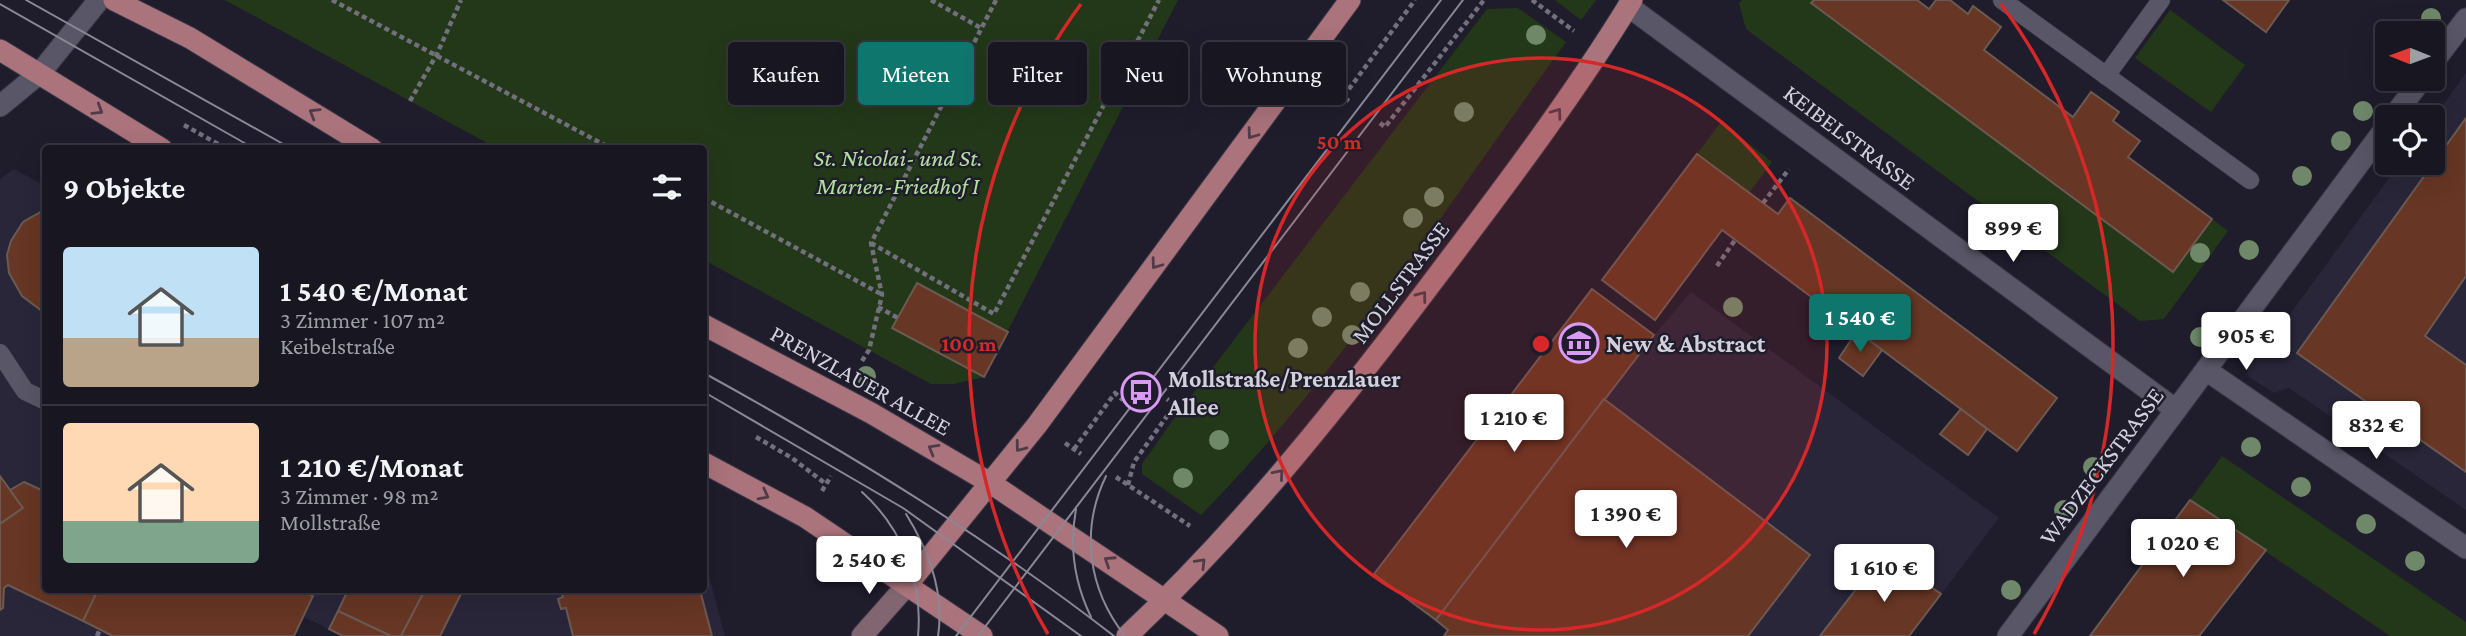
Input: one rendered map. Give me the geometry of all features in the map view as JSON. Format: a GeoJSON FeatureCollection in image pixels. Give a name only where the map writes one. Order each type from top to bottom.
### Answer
{"type":"FeatureCollection","features":[{"type":"Feature","properties":{"kind":"main road"},"geometry":{"type":"LineString","coordinates":[[114,0],[190,38],[365,145]]}},
{"type":"Feature","properties":{"kind":"main road"},"geometry":{"type":"LineString","coordinates":[[862,636],[992,484],[1350,0]]}},
{"type":"Feature","properties":{"kind":"main road","name":"MOLLSTRASSE"},"geometry":{"type":"LineString","coordinates":[[1127,636],[1228,535],[1374,360],[1511,177],[1587,71],[1630,3]]}},
{"type":"Feature","properties":{"kind":"main road"},"geometry":{"type":"LineString","coordinates":[[0,50],[156,145]]}},
{"type":"Feature","properties":{"kind":"main road","name":"PRENZLAUER ALLEE"},"geometry":{"type":"LineString","coordinates":[[707,327],[871,413],[992,484],[1218,636]]}},
{"type":"Feature","properties":{"kind":"main road"},"geometry":{"type":"LineString","coordinates":[[707,465],[805,517],[982,636]]}},
{"type":"Feature","properties":{"kind":"street"},"geometry":{"type":"LineString","coordinates":[[0,106],[40,73],[99,0]]}},
{"type":"Feature","properties":{"kind":"street","name":"KEIBELSTRASSE"},"geometry":{"type":"LineString","coordinates":[[1630,3],[2176,410]]}},
{"type":"Feature","properties":{"kind":"street"},"geometry":{"type":"LineString","coordinates":[[2445,47],[2466,19]]}},
{"type":"Feature","properties":{"kind":"street"},"geometry":{"type":"LineString","coordinates":[[2402,105],[2413,91]]}},
{"type":"Feature","properties":{"kind":"street","name":"WADZECKSTRASSE"},"geometry":{"type":"LineString","coordinates":[[2008,636],[2375,142]]}},
{"type":"Feature","properties":{"kind":"street"},"geometry":{"type":"LineString","coordinates":[[2206,370],[2466,548]]}},
{"type":"Feature","properties":{"kind":"lane"},"geometry":{"type":"LineString","coordinates":[[2002,0],[2250,180]]}},
{"type":"Feature","properties":{"kind":"lane"},"geometry":{"type":"LineString","coordinates":[[2106,76],[2161,0]]}},
{"type":"Feature","properties":{"kind":"lane"},"geometry":{"type":"LineString","coordinates":[[0,353],[25,391],[42,399]]}},
{"type":"Feature","properties":{"kind":"path"},"geometry":{"type":"LineString","coordinates":[[332,0],[605,145]]}},
{"type":"Feature","properties":{"kind":"path"},"geometry":{"type":"LineString","coordinates":[[410,101],[437,54],[461,0]]}},
{"type":"Feature","properties":{"kind":"path"},"geometry":{"type":"LineString","coordinates":[[931,0],[981,29]]}},
{"type":"Feature","properties":{"kind":"path"},"geometry":{"type":"LineString","coordinates":[[862,360],[869,350],[882,295],[871,243],[996,0]]}},
{"type":"Feature","properties":{"kind":"path"},"geometry":{"type":"LineString","coordinates":[[871,243],[994,314],[1159,0]]}},
{"type":"Feature","properties":{"kind":"path"},"geometry":{"type":"LineString","coordinates":[[1349,101],[1343,97],[1415,0]]}},
{"type":"Feature","properties":{"kind":"path"},"geometry":{"type":"LineString","coordinates":[[1380,123],[1385,127],[1484,0]]}},
{"type":"Feature","properties":{"kind":"path"},"geometry":{"type":"LineString","coordinates":[[1532,0],[1574,31]]}},
{"type":"Feature","properties":{"kind":"path"},"geometry":{"type":"LineString","coordinates":[[1763,203],[1789,169]]}},
{"type":"Feature","properties":{"kind":"path"},"geometry":{"type":"LineString","coordinates":[[707,200],[882,295]]}},
{"type":"Feature","properties":{"kind":"path"},"geometry":{"type":"LineString","coordinates":[[1717,266],[1735,240]]}},
{"type":"Feature","properties":{"kind":"path"},"geometry":{"type":"LineString","coordinates":[[878,307],[898,318]]}},
{"type":"Feature","properties":{"kind":"path"},"geometry":{"type":"LineString","coordinates":[[1074,449],[1115,393],[1124,400]]}},
{"type":"Feature","properties":{"kind":"path"},"geometry":{"type":"LineString","coordinates":[[1128,485],[1134,462],[1175,405],[1167,399]]}},
{"type":"Feature","properties":{"kind":"path"},"geometry":{"type":"LineString","coordinates":[[756,437],[792,458],[826,484]]}},
{"type":"Feature","properties":{"kind":"path"},"geometry":{"type":"LineString","coordinates":[[1065,443],[1081,454]]}},
{"type":"Feature","properties":{"kind":"path"},"geometry":{"type":"LineString","coordinates":[[822,491],[831,476]]}},
{"type":"Feature","properties":{"kind":"path"},"geometry":{"type":"LineString","coordinates":[[1116,477],[1190,526]]}},
{"type":"Feature","properties":{"kind":"path"},"geometry":{"type":"LineString","coordinates":[[97,636],[100,629]]}},
{"type":"Feature","properties":{"kind":"shaded area"},"geometry":{"type":"Polygon","coordinates":[[[2466,73],[2466,510],[2289,388],[2274,393],[2249,377],[2243,354],[2246,344],[2259,325],[2285,321],[2391,175],[2445,175],[2443,105],[2466,73]]]}},
{"type":"Feature","properties":{"kind":"shaded area"},"geometry":{"type":"Polygon","coordinates":[[[14,169],[42,184],[42,593],[707,593],[707,568],[725,636],[343,636],[304,617],[294,636],[0,636],[0,179],[14,169]]]}},
{"type":"Feature","properties":{"kind":"shaded area"},"geometry":{"type":"Polygon","coordinates":[[[1592,289],[1654,335],[1691,292],[1999,518],[1909,636],[1444,636],[1448,629],[1374,574],[1592,289]]]}},
{"type":"Feature","properties":{"kind":"green space","name":"St. Nicolai- und St. Marien-Friedhof I"},"geometry":{"type":"Polygon","coordinates":[[[225,0],[1178,0],[1156,42],[1101,42],[1101,105],[1124,105],[984,377],[953,384],[931,384],[707,262],[707,145],[491,145],[225,0]]]}},
{"type":"Feature","properties":{"kind":"green space"},"geometry":{"type":"Polygon","coordinates":[[[1555,0],[1596,0],[1581,20],[1555,0]]]}},
{"type":"Feature","properties":{"kind":"green space"},"geometry":{"type":"Polygon","coordinates":[[[1742,0],[1814,0],[1812,4],[2173,272],[2212,219],[2228,231],[2164,319],[2140,321],[1746,29],[1739,3],[1742,0]]]}},
{"type":"Feature","properties":{"kind":"green space"},"geometry":{"type":"Polygon","coordinates":[[[1518,8],[1566,42],[1392,286],[1300,404],[1252,461],[1201,515],[1142,474],[1142,464],[1175,417],[1487,9],[1518,8]]]}},
{"type":"Feature","properties":{"kind":"green space"},"geometry":{"type":"Polygon","coordinates":[[[2170,10],[2245,65],[2211,112],[2135,58],[2170,10]]]}},
{"type":"Feature","properties":{"kind":"green space"},"geometry":{"type":"Polygon","coordinates":[[[1721,122],[1772,162],[1749,193],[1697,154],[1721,122]]]}},
{"type":"Feature","properties":{"kind":"green space"},"geometry":{"type":"Polygon","coordinates":[[[2222,456],[2466,622],[2466,636],[2390,636],[2190,500],[2222,456]]]}},
{"type":"Feature","properties":{"kind":"building"},"geometry":{"type":"Polygon","coordinates":[[[1814,0],[1917,0],[1929,9],[1936,0],[1950,0],[1968,14],[1973,6],[2001,27],[1984,50],[2073,117],[2091,92],[2119,112],[2113,121],[2140,141],[2128,157],[2212,219],[2173,272],[1811,3],[1814,0]]]}},
{"type":"Feature","properties":{"kind":"building"},"geometry":{"type":"Polygon","coordinates":[[[2223,0],[2289,0],[2266,32],[2223,0]]]}},
{"type":"Feature","properties":{"kind":"building"},"geometry":{"type":"Polygon","coordinates":[[[2466,118],[2466,276],[2425,336],[2466,365],[2466,472],[2297,353],[2425,175],[2445,175],[2445,147],[2466,118]]]}},
{"type":"Feature","properties":{"kind":"building"},"geometry":{"type":"Polygon","coordinates":[[[1697,154],[1778,214],[1790,198],[2057,398],[2017,451],[1722,230],[1655,320],[1602,280],[1697,154]]]}},
{"type":"Feature","properties":{"kind":"building"},"geometry":{"type":"Polygon","coordinates":[[[42,211],[42,311],[22,296],[9,273],[7,255],[11,241],[23,222],[42,211]]]}},
{"type":"Feature","properties":{"kind":"building"},"geometry":{"type":"Polygon","coordinates":[[[917,283],[1008,332],[984,377],[892,328],[917,283]]]}},
{"type":"Feature","properties":{"kind":"building"},"geometry":{"type":"Polygon","coordinates":[[[1592,289],[1654,335],[1436,620],[1374,574],[1592,289]]]}},
{"type":"Feature","properties":{"kind":"building"},"geometry":{"type":"Polygon","coordinates":[[[1857,331],[1882,350],[1863,376],[1839,358],[1857,331]]]}},
{"type":"Feature","properties":{"kind":"building"},"geometry":{"type":"Polygon","coordinates":[[[1604,399],[1810,555],[1748,636],[1444,636],[1448,630],[1436,620],[1604,399]]]}},
{"type":"Feature","properties":{"kind":"building"},"geometry":{"type":"Polygon","coordinates":[[[1961,409],[1987,429],[1968,455],[1940,434],[1961,409]]]}},
{"type":"Feature","properties":{"kind":"building"},"geometry":{"type":"Polygon","coordinates":[[[0,476],[23,508],[0,524],[0,476]]]}},
{"type":"Feature","properties":{"kind":"building"},"geometry":{"type":"Polygon","coordinates":[[[24,482],[42,490],[42,593],[97,593],[83,621],[8,585],[4,588],[3,608],[0,610],[0,524],[23,508],[10,490],[24,482]]]}},
{"type":"Feature","properties":{"kind":"building"},"geometry":{"type":"Polygon","coordinates":[[[2190,500],[2266,550],[2199,636],[2090,636],[2190,500]]]}},
{"type":"Feature","properties":{"kind":"building"},"geometry":{"type":"Polygon","coordinates":[[[1884,553],[1941,594],[1909,636],[1820,636],[1884,553]]]}},
{"type":"Feature","properties":{"kind":"building"},"geometry":{"type":"Polygon","coordinates":[[[97,593],[307,593],[313,596],[294,636],[113,636],[83,621],[97,593]]]}},
{"type":"Feature","properties":{"kind":"building"},"geometry":{"type":"Polygon","coordinates":[[[347,593],[423,593],[401,636],[391,636],[338,611],[347,593]]]}},
{"type":"Feature","properties":{"kind":"building"},"geometry":{"type":"Polygon","coordinates":[[[423,593],[462,593],[440,636],[401,636],[423,593]]]}},
{"type":"Feature","properties":{"kind":"building"},"geometry":{"type":"Polygon","coordinates":[[[561,593],[701,593],[712,636],[573,636],[566,608],[561,609],[558,599],[563,597],[561,593]]]}},
{"type":"Feature","properties":{"kind":"building"},"geometry":{"type":"Polygon","coordinates":[[[338,611],[391,636],[343,636],[329,629],[338,611]]]}},
{"type":"Feature","properties":{"kind":"tram line"},"geometry":{"type":"LineString","coordinates":[[26,0],[285,145]]}},
{"type":"Feature","properties":{"kind":"tram line"},"geometry":{"type":"LineString","coordinates":[[956,636],[1441,0]]}},
{"type":"Feature","properties":{"kind":"tram line"},"geometry":{"type":"LineString","coordinates":[[978,636],[1463,0]]}},
{"type":"Feature","properties":{"kind":"tram line"},"geometry":{"type":"LineString","coordinates":[[0,4],[248,145]]}},
{"type":"Feature","properties":{"kind":"tram line"},"geometry":{"type":"LineString","coordinates":[[707,375],[810,433],[914,497],[1016,564],[1114,636]]}},
{"type":"Feature","properties":{"kind":"tram line"},"geometry":{"type":"LineString","coordinates":[[707,394],[903,508],[1081,636]]}},
{"type":"Feature","properties":{"kind":"tram line"},"geometry":{"type":"LineString","coordinates":[[1106,476],[1093,517],[1092,559],[1103,599],[1125,636]]}},
{"type":"Feature","properties":{"kind":"tram line"},"geometry":{"type":"LineString","coordinates":[[862,492],[889,523],[907,558],[917,596],[918,636]]}},
{"type":"Feature","properties":{"kind":"tram line"},"geometry":{"type":"LineString","coordinates":[[1076,509],[1074,564],[1080,591],[1091,617]]}},
{"type":"Feature","properties":{"kind":"tram line"},"geometry":{"type":"LineString","coordinates":[[906,514],[922,542],[933,572],[939,604],[938,636]]}},
{"type":"Feature","properties":{"kind":"place","name":"New & Abstract"},"geometry":{"type":"Point","coordinates":[1579,343]}},
{"type":"Feature","properties":{"kind":"place","name":"Mollstraße/Prenzlauer Allee"},"geometry":{"type":"Point","coordinates":[1141,392]}}]}
